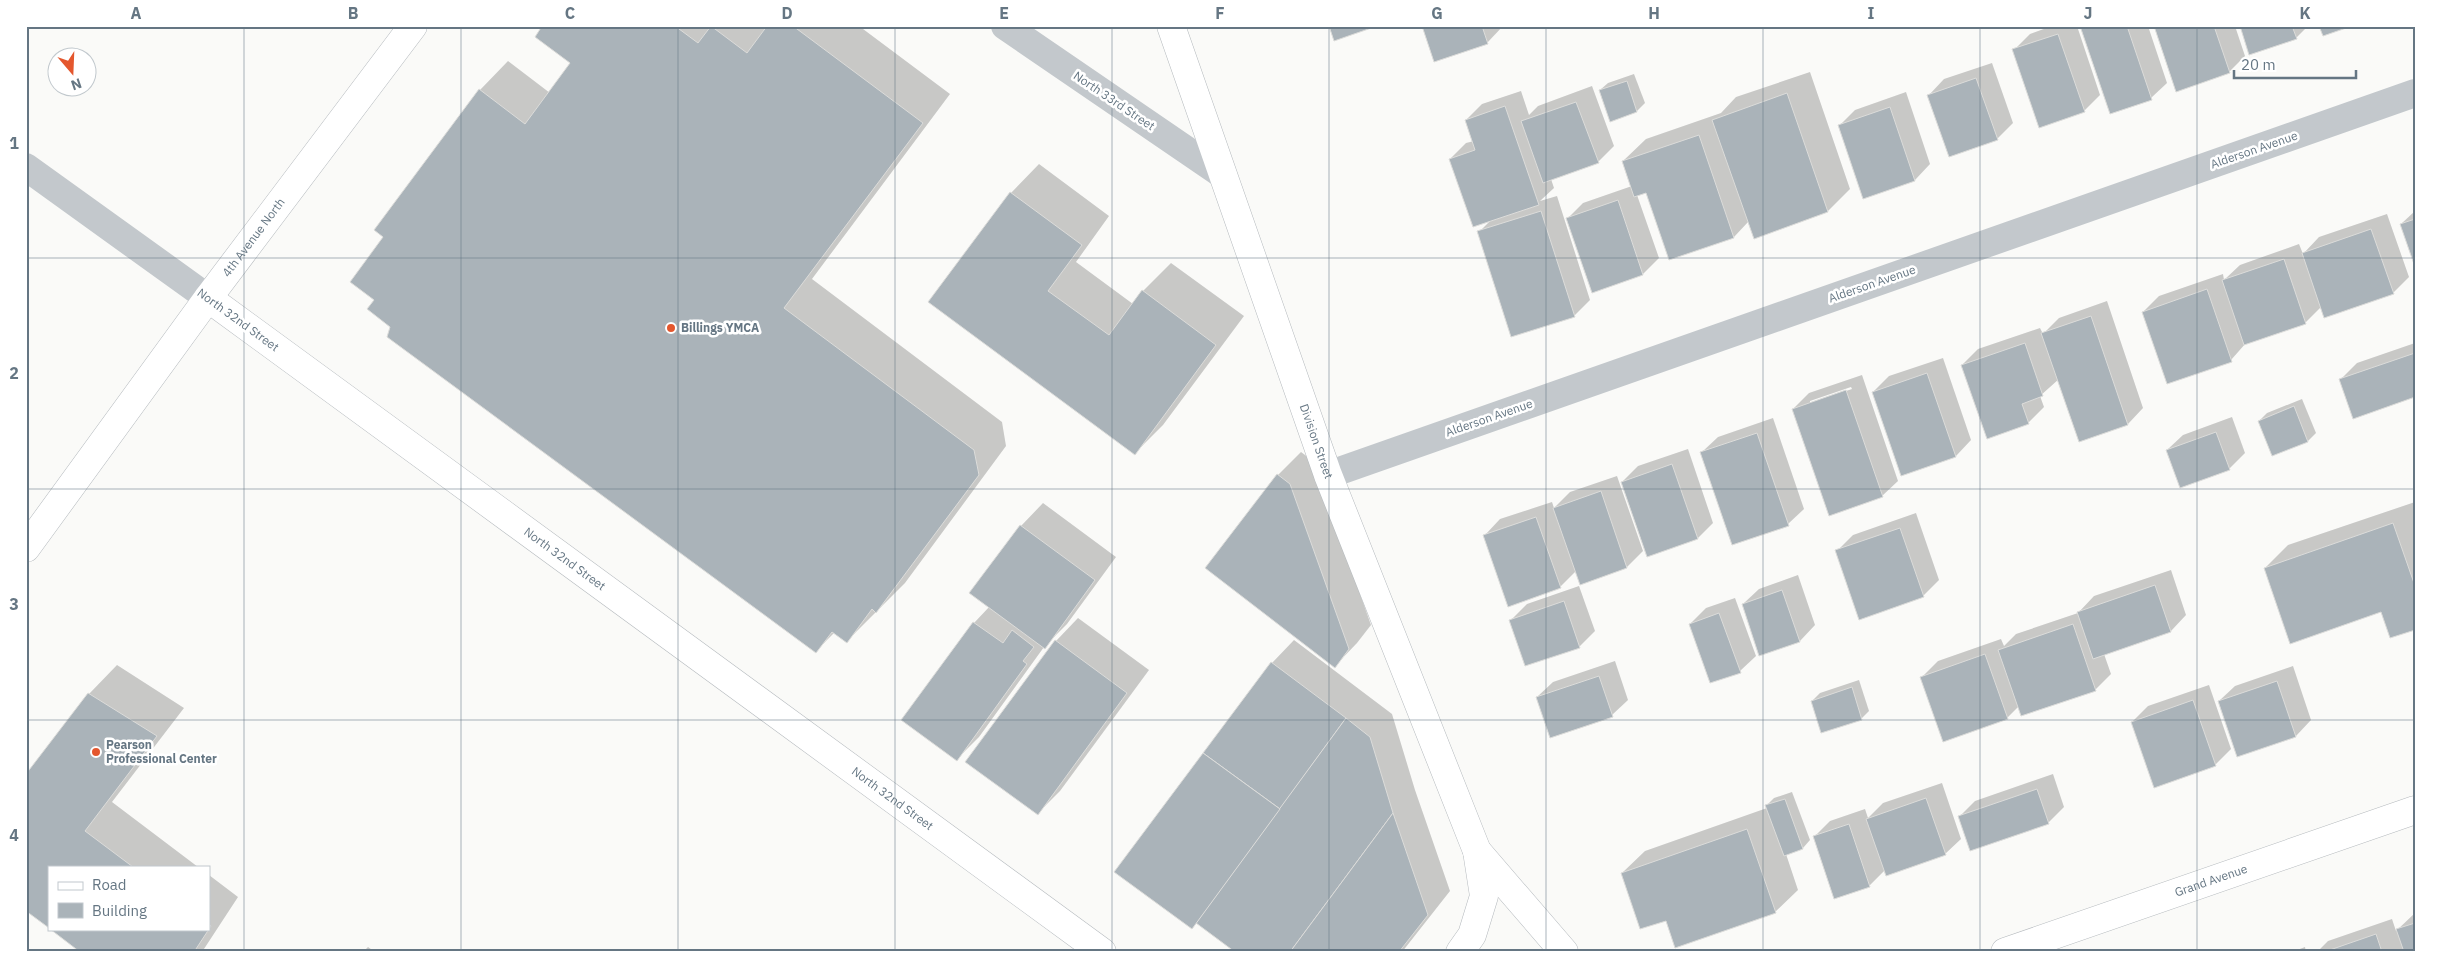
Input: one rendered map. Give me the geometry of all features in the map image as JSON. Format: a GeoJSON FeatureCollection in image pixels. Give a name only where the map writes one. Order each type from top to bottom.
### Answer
{"type":"FeatureCollection","features":[{"type":"Feature","properties":{"kind":"main road","name":"4th Avenue North"},"geometry":{"type":"LineString","coordinates":[[26,548],[208,298],[413,26]]}},
{"type":"Feature","properties":{"kind":"main road","name":"Division Street"},"geometry":{"type":"LineString","coordinates":[[1171,26],[1328,475],[1477,851]]}},
{"type":"Feature","properties":{"kind":"main road","name":"North 32nd Street"},"geometry":{"type":"LineString","coordinates":[[208,298],[1102,952]]}},
{"type":"Feature","properties":{"kind":"main road","name":"Grand Avenue"},"geometry":{"type":"LineString","coordinates":[[2005,952],[2415,810]]}},
{"type":"Feature","properties":{"kind":"main road"},"geometry":{"type":"LineString","coordinates":[[1460,952],[1472,935],[1484,896],[1477,851]]}},
{"type":"Feature","properties":{"kind":"main road"},"geometry":{"type":"LineString","coordinates":[[1477,851],[1564,952]]}},
{"type":"Feature","properties":{"kind":"street","name":"North 33rd Street"},"geometry":{"type":"LineString","coordinates":[[1006,26],[1223,175]]}},
{"type":"Feature","properties":{"kind":"street","name":"Alderson Avenue"},"geometry":{"type":"LineString","coordinates":[[1328,475],[2415,93]]}},
{"type":"Feature","properties":{"kind":"street","name":"North 32nd Street"},"geometry":{"type":"LineString","coordinates":[[26,167],[208,298]]}},
{"type":"Feature","properties":{"kind":"building"},"geometry":{"type":"Polygon","coordinates":[[[542,26],[675,26],[698,43],[711,26],[747,53],[767,26],[793,26],[923,123],[784,308],[974,450],[979,475],[876,613],[872,609],[847,643],[832,632],[816,653],[387,337],[390,327],[367,309],[374,300],[350,282],[383,237],[374,230],[479,89],[525,124],[570,63],[535,37],[542,26]]]}},
{"type":"Feature","properties":{"kind":"building"},"geometry":{"type":"Polygon","coordinates":[[[1329,26],[1377,26],[1334,41],[1329,26]]]}},
{"type":"Feature","properties":{"kind":"building"},"geometry":{"type":"Polygon","coordinates":[[[1422,26],[1482,26],[1488,44],[1434,62],[1422,26]]]}},
{"type":"Feature","properties":{"kind":"building"},"geometry":{"type":"Polygon","coordinates":[[[2080,26],[2127,26],[2152,100],[2110,114],[2080,26]]]}},
{"type":"Feature","properties":{"kind":"building"},"geometry":{"type":"Polygon","coordinates":[[[2154,26],[2214,26],[2230,73],[2176,92],[2154,26]]]}},
{"type":"Feature","properties":{"kind":"building"},"geometry":{"type":"Polygon","coordinates":[[[2240,26],[2292,26],[2297,39],[2249,55],[2240,26]]]}},
{"type":"Feature","properties":{"kind":"building"},"geometry":{"type":"Polygon","coordinates":[[[2319,26],[2352,26],[2323,36],[2319,26]]]}},
{"type":"Feature","properties":{"kind":"building"},"geometry":{"type":"Polygon","coordinates":[[[2058,34],[2085,112],[2039,128],[2012,49],[2058,34]]]}},
{"type":"Feature","properties":{"kind":"building"},"geometry":{"type":"Polygon","coordinates":[[[1976,78],[1998,140],[1949,157],[1927,95],[1976,78]]]}},
{"type":"Feature","properties":{"kind":"building"},"geometry":{"type":"Polygon","coordinates":[[[1627,81],[1637,112],[1610,122],[1599,90],[1627,81]]]}},
{"type":"Feature","properties":{"kind":"building"},"geometry":{"type":"Polygon","coordinates":[[[1787,93],[1828,212],[1754,239],[1712,120],[1787,93]]]}},
{"type":"Feature","properties":{"kind":"building"},"geometry":{"type":"Polygon","coordinates":[[[1576,102],[1599,163],[1543,183],[1521,121],[1576,102]]]}},
{"type":"Feature","properties":{"kind":"building"},"geometry":{"type":"Polygon","coordinates":[[[1505,106],[1539,205],[1473,227],[1449,159],[1475,150],[1465,120],[1505,106]]]}},
{"type":"Feature","properties":{"kind":"building"},"geometry":{"type":"Polygon","coordinates":[[[1890,107],[1915,181],[1863,199],[1838,125],[1890,107]]]}},
{"type":"Feature","properties":{"kind":"building"},"geometry":{"type":"Polygon","coordinates":[[[1699,135],[1734,238],[1669,260],[1646,193],[1634,197],[1622,161],[1699,135]]]}},
{"type":"Feature","properties":{"kind":"building"},"geometry":{"type":"Polygon","coordinates":[[[1010,192],[1082,245],[1048,291],[1109,335],[1142,290],[1216,345],[1135,455],[928,302],[1010,192]]]}},
{"type":"Feature","properties":{"kind":"building"},"geometry":{"type":"Polygon","coordinates":[[[1618,200],[1643,275],[1592,293],[1566,218],[1618,200]]]}},
{"type":"Feature","properties":{"kind":"building"},"geometry":{"type":"Polygon","coordinates":[[[1541,211],[1575,317],[1511,337],[1477,231],[1541,211]]]}},
{"type":"Feature","properties":{"kind":"building"},"geometry":{"type":"Polygon","coordinates":[[[2415,219],[2415,267],[2400,224],[2415,219]]]}},
{"type":"Feature","properties":{"kind":"building"},"geometry":{"type":"Polygon","coordinates":[[[2371,229],[2394,294],[2324,318],[2302,253],[2371,229]]]}},
{"type":"Feature","properties":{"kind":"building"},"geometry":{"type":"Polygon","coordinates":[[[2284,259],[2306,324],[2244,345],[2222,280],[2284,259]]]}},
{"type":"Feature","properties":{"kind":"building"},"geometry":{"type":"Polygon","coordinates":[[[2207,289],[2232,362],[2167,384],[2142,312],[2207,289]]]}},
{"type":"Feature","properties":{"kind":"building"},"geometry":{"type":"Polygon","coordinates":[[[2091,316],[2128,425],[2079,442],[2041,333],[2091,316]]]}},
{"type":"Feature","properties":{"kind":"building"},"geometry":{"type":"Polygon","coordinates":[[[2025,343],[2043,396],[2022,404],[2029,424],[1987,439],[1961,365],[2025,343]]]}},
{"type":"Feature","properties":{"kind":"building"},"geometry":{"type":"Polygon","coordinates":[[[2415,353],[2415,397],[2353,419],[2339,379],[2415,353]]]}},
{"type":"Feature","properties":{"kind":"building"},"geometry":{"type":"Polygon","coordinates":[[[1927,373],[1956,457],[1901,476],[1872,392],[1927,373]]]}},
{"type":"Feature","properties":{"kind":"building"},"geometry":{"type":"Polygon","coordinates":[[[1846,390],[1883,497],[1829,516],[1792,409],[1846,390]]]}},
{"type":"Feature","properties":{"kind":"building"},"geometry":{"type":"Polygon","coordinates":[[[2294,406],[2308,442],[2272,456],[2258,421],[2294,406]]]}},
{"type":"Feature","properties":{"kind":"building"},"geometry":{"type":"Polygon","coordinates":[[[2216,432],[2230,470],[2180,488],[2166,450],[2216,432]]]}},
{"type":"Feature","properties":{"kind":"building"},"geometry":{"type":"Polygon","coordinates":[[[1757,433],[1789,526],[1732,545],[1700,452],[1757,433]]]}},
{"type":"Feature","properties":{"kind":"building"},"geometry":{"type":"Polygon","coordinates":[[[1672,464],[1698,539],[1647,557],[1621,482],[1672,464]]]}},
{"type":"Feature","properties":{"kind":"building"},"geometry":{"type":"Polygon","coordinates":[[[1277,474],[1290,484],[1349,649],[1335,668],[1205,568],[1277,474]]]}},
{"type":"Feature","properties":{"kind":"building"},"geometry":{"type":"Polygon","coordinates":[[[1601,491],[1627,568],[1580,585],[1553,508],[1601,491]]]}},
{"type":"Feature","properties":{"kind":"building"},"geometry":{"type":"Polygon","coordinates":[[[1536,517],[1561,588],[1508,607],[1483,535],[1536,517]]]}},
{"type":"Feature","properties":{"kind":"building"},"geometry":{"type":"Polygon","coordinates":[[[2393,523],[2415,586],[2415,630],[2390,638],[2381,612],[2290,644],[2264,568],[2393,523]]]}},
{"type":"Feature","properties":{"kind":"building"},"geometry":{"type":"Polygon","coordinates":[[[1020,525],[1095,580],[1045,649],[969,593],[1020,525]]]}},
{"type":"Feature","properties":{"kind":"building"},"geometry":{"type":"Polygon","coordinates":[[[1900,528],[1924,597],[1859,620],[1835,550],[1900,528]]]}},
{"type":"Feature","properties":{"kind":"building"},"geometry":{"type":"Polygon","coordinates":[[[2155,585],[2171,632],[2093,659],[2077,612],[2155,585]]]}},
{"type":"Feature","properties":{"kind":"building"},"geometry":{"type":"Polygon","coordinates":[[[1782,590],[1800,642],[1759,656],[1742,604],[1782,590]]]}},
{"type":"Feature","properties":{"kind":"building"},"geometry":{"type":"Polygon","coordinates":[[[1564,601],[1580,648],[1525,666],[1509,620],[1564,601]]]}},
{"type":"Feature","properties":{"kind":"building"},"geometry":{"type":"Polygon","coordinates":[[[1719,613],[1741,673],[1710,683],[1689,624],[1719,613]]]}},
{"type":"Feature","properties":{"kind":"building"},"geometry":{"type":"Polygon","coordinates":[[[973,622],[1003,643],[1012,630],[1034,647],[1023,661],[1027,664],[957,761],[901,720],[973,622]]]}},
{"type":"Feature","properties":{"kind":"building"},"geometry":{"type":"Polygon","coordinates":[[[2073,624],[2096,691],[2021,716],[1998,650],[2073,624]]]}},
{"type":"Feature","properties":{"kind":"building"},"geometry":{"type":"Polygon","coordinates":[[[1055,640],[1127,693],[1038,815],[965,762],[1055,640]]]}},
{"type":"Feature","properties":{"kind":"building"},"geometry":{"type":"Polygon","coordinates":[[[1985,654],[2008,719],[1943,742],[1920,677],[1985,654]]]}},
{"type":"Feature","properties":{"kind":"building"},"geometry":{"type":"Polygon","coordinates":[[[1271,662],[1346,718],[1280,809],[1203,753],[1271,662]]]}},
{"type":"Feature","properties":{"kind":"building"},"geometry":{"type":"Polygon","coordinates":[[[1599,676],[1613,717],[1550,738],[1536,697],[1599,676]]]}},
{"type":"Feature","properties":{"kind":"building"},"geometry":{"type":"Polygon","coordinates":[[[2277,681],[2296,737],[2237,757],[2218,701],[2277,681]]]}},
{"type":"Feature","properties":{"kind":"building"},"geometry":{"type":"Polygon","coordinates":[[[1852,687],[1862,720],[1821,733],[1811,701],[1852,687]]]}},
{"type":"Feature","properties":{"kind":"building"},"geometry":{"type":"Polygon","coordinates":[[[88,693],[157,736],[85,831],[132,866],[48,866],[48,927],[26,911],[26,774],[88,693]]]}},
{"type":"Feature","properties":{"kind":"building"},"geometry":{"type":"Polygon","coordinates":[[[2193,700],[2216,766],[2154,788],[2131,722],[2193,700]]]}},
{"type":"Feature","properties":{"kind":"building"},"geometry":{"type":"Polygon","coordinates":[[[1346,718],[1370,737],[1393,813],[1290,952],[1235,952],[1196,923],[1346,718]]]}},
{"type":"Feature","properties":{"kind":"building"},"geometry":{"type":"Polygon","coordinates":[[[1203,753],[1280,809],[1192,929],[1114,872],[1203,753]]]}},
{"type":"Feature","properties":{"kind":"building"},"geometry":{"type":"Polygon","coordinates":[[[2037,789],[2049,824],[1970,851],[1958,816],[2037,789]]]}},
{"type":"Feature","properties":{"kind":"building"},"geometry":{"type":"Polygon","coordinates":[[[1926,798],[1946,855],[1886,876],[1866,819],[1926,798]]]}},
{"type":"Feature","properties":{"kind":"building"},"geometry":{"type":"Polygon","coordinates":[[[1785,799],[1803,849],[1784,856],[1765,805],[1785,799]]]}},
{"type":"Feature","properties":{"kind":"building"},"geometry":{"type":"Polygon","coordinates":[[[1393,813],[1428,915],[1399,952],[1290,952],[1393,813]]]}},
{"type":"Feature","properties":{"kind":"building"},"geometry":{"type":"Polygon","coordinates":[[[1849,824],[1870,887],[1834,899],[1813,836],[1849,824]]]}},
{"type":"Feature","properties":{"kind":"building"},"geometry":{"type":"Polygon","coordinates":[[[1747,829],[1776,913],[1675,948],[1666,921],[1640,929],[1621,873],[1747,829]]]}},
{"type":"Feature","properties":{"kind":"building"},"geometry":{"type":"Polygon","coordinates":[[[2415,923],[2415,952],[2404,952],[2396,929],[2415,923]]]}},
{"type":"Feature","properties":{"kind":"building"},"geometry":{"type":"Polygon","coordinates":[[[51,930],[208,930],[194,952],[80,952],[51,930]]]}},
{"type":"Feature","properties":{"kind":"building"},"geometry":{"type":"Polygon","coordinates":[[[2376,934],[2382,952],[2324,952],[2376,934]]]}},
{"type":"Feature","properties":{"kind":"place","name":"Billings YMCA"},"geometry":{"type":"Point","coordinates":[671,328]}},
{"type":"Feature","properties":{"kind":"place","name":"Pearson Professional Center"},"geometry":{"type":"Point","coordinates":[96,752]}}]}
